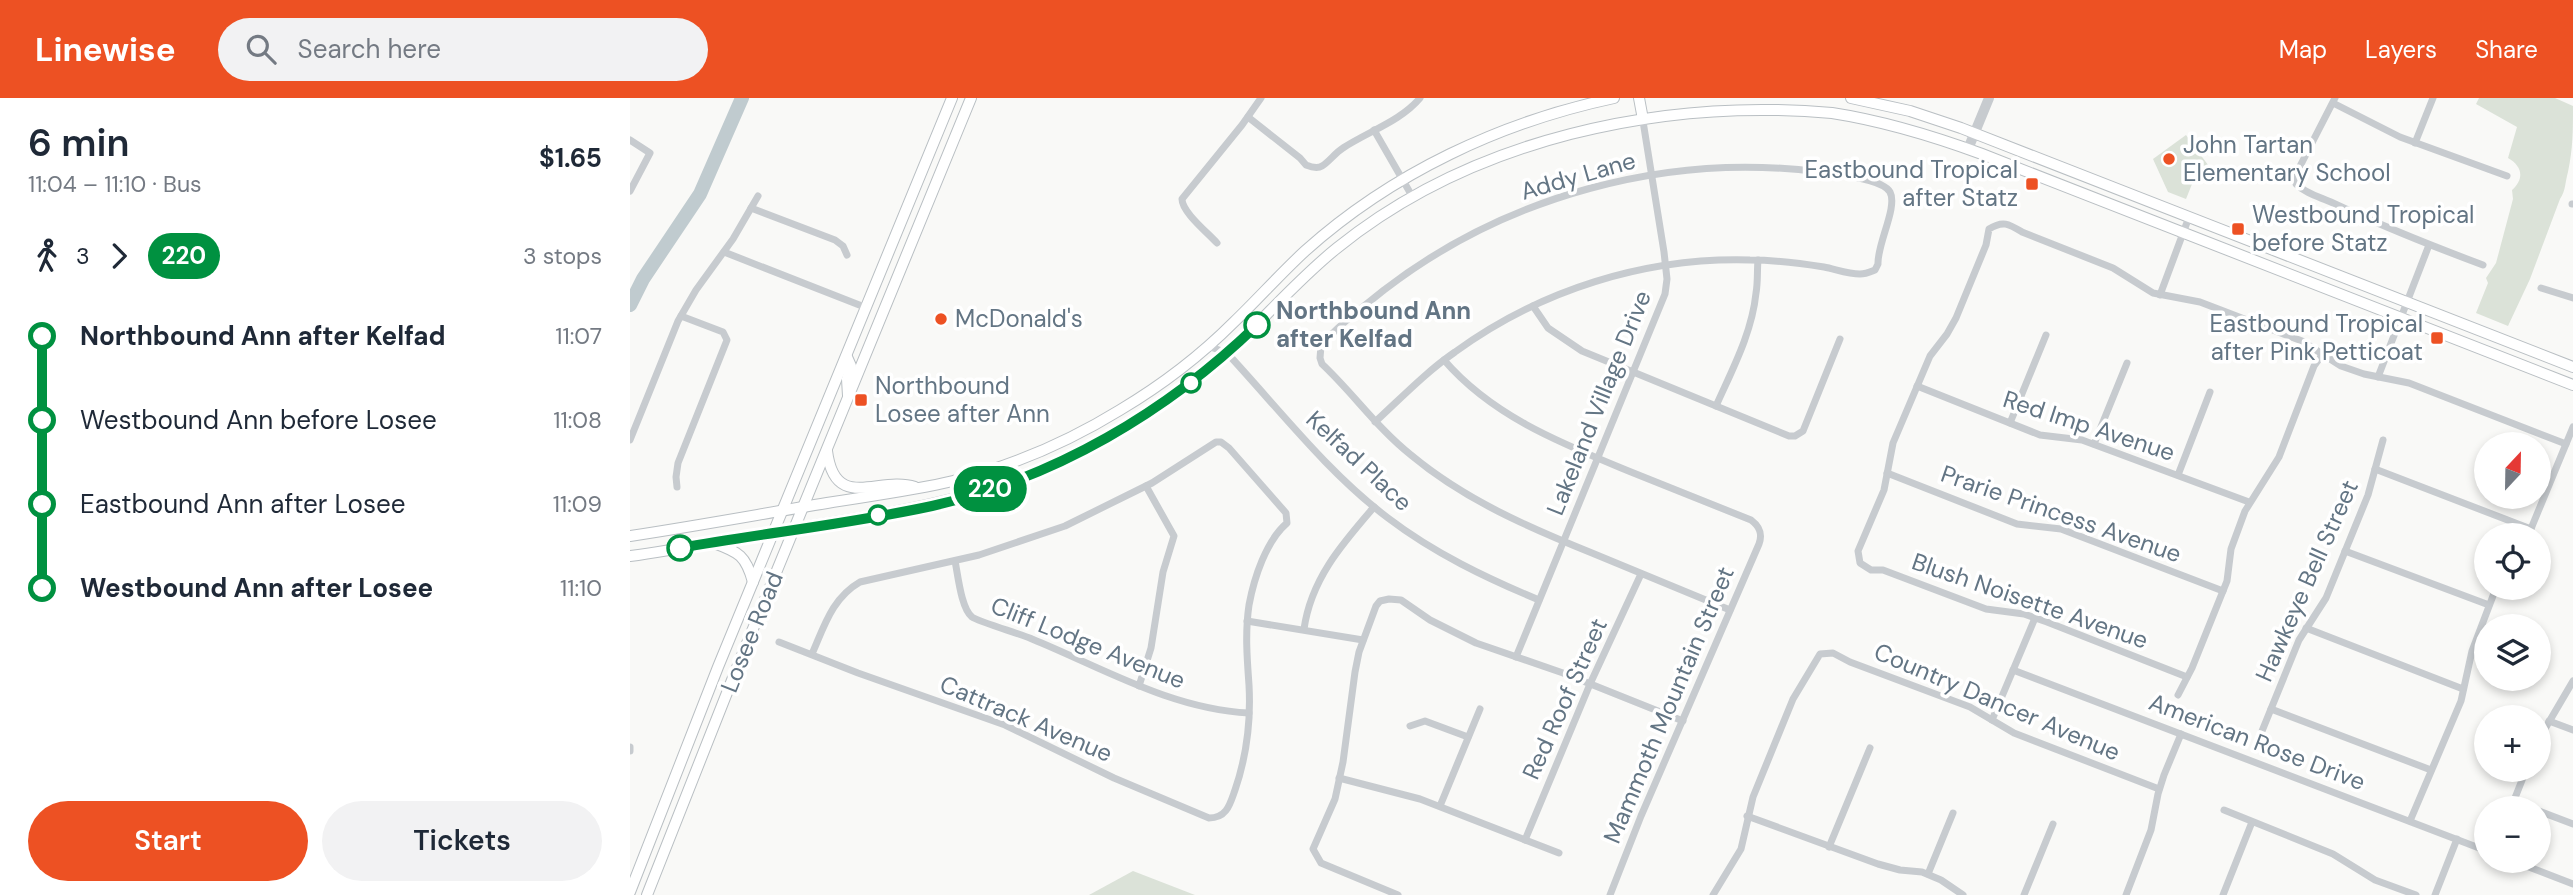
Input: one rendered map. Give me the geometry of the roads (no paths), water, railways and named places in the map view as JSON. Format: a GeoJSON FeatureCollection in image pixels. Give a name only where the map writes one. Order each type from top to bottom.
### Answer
{"type":"FeatureCollection","features":[{"type":"Feature","properties":{"kind":"main road","name":"Losee Road"},"geometry":{"type":"LineString","coordinates":[[630,892],[753,582],[952,98]]}},
{"type":"Feature","properties":{"kind":"main road","name":"Losee Road"},"geometry":{"type":"LineString","coordinates":[[648,895],[734,675],[971,98]]}},
{"type":"Feature","properties":{"kind":"main road"},"geometry":{"type":"LineString","coordinates":[[630,536],[952,481],[1011,463],[1055,445],[1118,411],[1160,384],[1208,346],[1313,244],[1403,180],[1454,152],[1506,129],[1570,107],[1614,98]]}},
{"type":"Feature","properties":{"kind":"main road"},"geometry":{"type":"LineString","coordinates":[[1639,98],[1642,114]]}},
{"type":"Feature","properties":{"kind":"main road"},"geometry":{"type":"LineString","coordinates":[[1851,98],[1910,111],[2189,217],[2573,385]]}},
{"type":"Feature","properties":{"kind":"main road"},"geometry":{"type":"LineString","coordinates":[[630,556],[931,506],[1016,479],[1076,455],[1177,393],[1227,353],[1316,265],[1412,195],[1457,171],[1565,131],[1642,114],[1688,109],[1754,107],[1814,111],[1889,124],[1968,149],[2183,233],[2573,367]]}},
{"type":"Feature","properties":{"kind":"main road"},"geometry":{"type":"LineString","coordinates":[[867,308],[873,314],[869,325],[872,339]]}},
{"type":"Feature","properties":{"kind":"main road"},"geometry":{"type":"LineString","coordinates":[[847,357],[851,366],[847,379],[848,398]]}},
{"type":"Feature","properties":{"kind":"main road"},"geometry":{"type":"LineString","coordinates":[[827,451],[832,471],[848,487],[860,489],[901,483],[918,488]]}},
{"type":"Feature","properties":{"kind":"main road"},"geometry":{"type":"LineString","coordinates":[[1011,463],[1016,479]]}},
{"type":"Feature","properties":{"kind":"main road"},"geometry":{"type":"LineString","coordinates":[[713,542],[741,555],[753,582]]}},
{"type":"Feature","properties":{"kind":"street"},"geometry":{"type":"LineString","coordinates":[[1217,243],[1186,211],[1182,199],[1261,98]]}},
{"type":"Feature","properties":{"kind":"street"},"geometry":{"type":"LineString","coordinates":[[1968,149],[1989,98]]}},
{"type":"Feature","properties":{"kind":"street"},"geometry":{"type":"LineString","coordinates":[[2415,143],[2433,98]]}},
{"type":"Feature","properties":{"kind":"street"},"geometry":{"type":"LineString","coordinates":[[1248,117],[1306,165],[1322,166],[1340,150],[1398,117],[1417,100]]}},
{"type":"Feature","properties":{"kind":"street"},"geometry":{"type":"LineString","coordinates":[[2483,265],[2379,225],[2304,192],[2296,184],[2296,174],[2334,101],[2415,143],[2507,176]]}},
{"type":"Feature","properties":{"kind":"street","name":"Lakeland Village Drive"},"geometry":{"type":"LineString","coordinates":[[1516,657],[1665,294],[1667,279],[1642,114]]}},
{"type":"Feature","properties":{"kind":"street"},"geometry":{"type":"LineString","coordinates":[[1374,130],[1412,195]]}},
{"type":"Feature","properties":{"kind":"street"},"geometry":{"type":"LineString","coordinates":[[630,139],[650,153],[630,191]]}},
{"type":"Feature","properties":{"kind":"street","name":"Addy Lane"},"geometry":{"type":"LineString","coordinates":[[1375,422],[1322,363],[1320,351],[1325,341],[1384,290],[1478,231],[1574,193],[1653,175],[1723,169],[1812,171],[1872,181],[1889,190],[1892,203],[1875,270],[1853,274],[1802,264],[1758,260]]}},
{"type":"Feature","properties":{"kind":"street"},"geometry":{"type":"LineString","coordinates":[[630,440],[681,316],[758,196]]}},
{"type":"Feature","properties":{"kind":"street"},"geometry":{"type":"LineString","coordinates":[[751,208],[835,240],[844,246],[847,255]]}},
{"type":"Feature","properties":{"kind":"street"},"geometry":{"type":"LineString","coordinates":[[2160,295],[2189,217]]}},
{"type":"Feature","properties":{"kind":"street"},"geometry":{"type":"LineString","coordinates":[[1887,474],[1893,443],[1930,356],[1956,318],[1986,245],[1989,229],[1997,223],[2009,224],[2022,232],[2113,268],[2144,289],[2160,295],[2200,302],[2302,341],[2341,366],[2409,383],[2566,444]]}},
{"type":"Feature","properties":{"kind":"street"},"geometry":{"type":"LineString","coordinates":[[2378,377],[2429,245]]}},
{"type":"Feature","properties":{"kind":"street"},"geometry":{"type":"LineString","coordinates":[[724,252],[867,308]]}},
{"type":"Feature","properties":{"kind":"street"},"geometry":{"type":"LineString","coordinates":[[1716,406],[1752,316],[1758,260],[1665,265],[1597,281],[1532,306],[1476,337],[1444,360],[1375,422],[1411,455],[1452,486],[1504,516],[1730,610]]}},
{"type":"Feature","properties":{"kind":"street"},"geometry":{"type":"LineString","coordinates":[[2541,288],[2573,298]]}},
{"type":"Feature","properties":{"kind":"street"},"geometry":{"type":"LineString","coordinates":[[1532,306],[1548,328],[1568,344],[1789,436],[1795,436],[1802,431],[1840,339]]}},
{"type":"Feature","properties":{"kind":"street"},"geometry":{"type":"LineString","coordinates":[[677,487],[676,470],[727,344],[725,334],[681,316]]}},
{"type":"Feature","properties":{"kind":"street"},"geometry":{"type":"LineString","coordinates":[[2010,423],[2046,335]]}},
{"type":"Feature","properties":{"kind":"street","name":"Kelfad Place"},"geometry":{"type":"LineString","coordinates":[[1208,346],[1227,353],[1339,476],[1374,507],[1439,552],[1477,573],[1539,600]]}},
{"type":"Feature","properties":{"kind":"street"},"geometry":{"type":"LineString","coordinates":[[2178,695],[2223,591],[2228,577],[2231,549],[2249,502],[2279,457],[2314,366],[2322,355]]}},
{"type":"Feature","properties":{"kind":"street"},"geometry":{"type":"LineString","coordinates":[[1444,360],[1476,392],[1510,415],[1597,458]]}},
{"type":"Feature","properties":{"kind":"street"},"geometry":{"type":"LineString","coordinates":[[2094,444],[2127,363]]}},
{"type":"Feature","properties":{"kind":"street","name":"Red Imp Avenue"},"geometry":{"type":"LineString","coordinates":[[1917,386],[2040,435],[2082,440],[2249,502]]}},
{"type":"Feature","properties":{"kind":"street"},"geometry":{"type":"LineString","coordinates":[[2178,475],[2210,392]]}},
{"type":"Feature","properties":{"kind":"street"},"geometry":{"type":"LineString","coordinates":[[2534,523],[2573,427]]}},
{"type":"Feature","properties":{"kind":"street","name":"Hawkeye Bell Street"},"geometry":{"type":"LineString","coordinates":[[2260,736],[2299,640],[2326,598],[2372,485],[2383,440]]}},
{"type":"Feature","properties":{"kind":"street"},"geometry":{"type":"LineString","coordinates":[[811,654],[831,610],[849,588],[875,577],[955,561],[1047,533],[1146,486],[1216,442],[1221,442],[1273,496],[1288,518],[1269,548],[1249,604],[1246,646],[1249,713]]}},
{"type":"Feature","properties":{"kind":"street","name":"Mammoth Mountain Street"},"geometry":{"type":"LineString","coordinates":[[1597,458],[1751,520],[1759,529],[1761,539],[1610,895]]}},
{"type":"Feature","properties":{"kind":"street"},"geometry":{"type":"LineString","coordinates":[[2375,469],[2508,523]]}},
{"type":"Feature","properties":{"kind":"street","name":"Blush Noisette Avenue"},"geometry":{"type":"LineString","coordinates":[[1887,474],[1884,490],[1858,551],[1860,562],[1871,570],[1883,570],[1986,609],[2016,612],[2035,618],[2187,677]]}},
{"type":"Feature","properties":{"kind":"street","name":"Prarie Princess Avenue"},"geometry":{"type":"LineString","coordinates":[[1887,474],[2017,524],[2061,529],[2223,591]]}},
{"type":"Feature","properties":{"kind":"street"},"geometry":{"type":"LineString","coordinates":[[1139,686],[1151,648],[1163,572],[1174,536],[1146,486]]}},
{"type":"Feature","properties":{"kind":"street"},"geometry":{"type":"LineString","coordinates":[[1304,629],[1312,596],[1327,565],[1374,507]]}},
{"type":"Feature","properties":{"kind":"street"},"geometry":{"type":"LineString","coordinates":[[2345,551],[2489,605]]}},
{"type":"Feature","properties":{"kind":"street","name":"Cliff Lodge Avenue"},"geometry":{"type":"LineString","coordinates":[[955,561],[966,608],[975,619],[1030,638],[1139,686],[1202,707],[1249,713]]}},
{"type":"Feature","properties":{"kind":"street","name":"Red Roof Street"},"geometry":{"type":"LineString","coordinates":[[1525,840],[1590,684],[1641,574]]}},
{"type":"Feature","properties":{"kind":"street"},"geometry":{"type":"LineString","coordinates":[[1398,895],[1321,863],[1315,857],[1313,849],[1330,812],[1339,778],[1350,697],[1363,640],[1380,601],[1401,600],[1449,630],[1492,649],[1683,721]]}},
{"type":"Feature","properties":{"kind":"street"},"geometry":{"type":"LineString","coordinates":[[2410,821],[2461,701],[2472,651],[2491,600]]}},
{"type":"Feature","properties":{"kind":"street"},"geometry":{"type":"LineString","coordinates":[[1992,720],[2035,618]]}},
{"type":"Feature","properties":{"kind":"street"},"geometry":{"type":"LineString","coordinates":[[1247,621],[1363,640]]}},
{"type":"Feature","properties":{"kind":"street"},"geometry":{"type":"LineString","coordinates":[[2306,628],[2463,688]]}},
{"type":"Feature","properties":{"kind":"street","name":"Cattrack Avenue"},"geometry":{"type":"LineString","coordinates":[[779,642],[887,684],[1006,725],[1148,793],[1209,818],[1216,818],[1227,811],[1248,741],[1249,713]]}},
{"type":"Feature","properties":{"kind":"street","name":"Country Dancer Avenue"},"geometry":{"type":"LineString","coordinates":[[1747,816],[1793,699],[1820,654],[1833,653],[1850,662],[1970,707],[2014,733],[2159,789]]}},
{"type":"Feature","properties":{"kind":"street","name":"American Rose Drive"},"geometry":{"type":"LineString","coordinates":[[2012,670],[2474,846]]}},
{"type":"Feature","properties":{"kind":"street"},"geometry":{"type":"LineString","coordinates":[[2551,718],[2573,681]]}},
{"type":"Feature","properties":{"kind":"street"},"geometry":{"type":"LineString","coordinates":[[1440,806],[1480,709]]}},
{"type":"Feature","properties":{"kind":"street"},"geometry":{"type":"LineString","coordinates":[[2272,709],[2431,770]]}},
{"type":"Feature","properties":{"kind":"street"},"geometry":{"type":"LineString","coordinates":[[1410,726],[1425,721],[1468,737]]}},
{"type":"Feature","properties":{"kind":"street"},"geometry":{"type":"LineString","coordinates":[[2551,722],[2573,730]]}},
{"type":"Feature","properties":{"kind":"street"},"geometry":{"type":"LineString","coordinates":[[2126,895],[2151,830],[2159,789],[2181,734]]}},
{"type":"Feature","properties":{"kind":"street"},"geometry":{"type":"LineString","coordinates":[[1829,847],[1870,748]]}},
{"type":"Feature","properties":{"kind":"street"},"geometry":{"type":"LineString","coordinates":[[1339,778],[1440,806],[1559,853]]}},
{"type":"Feature","properties":{"kind":"street"},"geometry":{"type":"LineString","coordinates":[[2224,810],[2333,854],[2375,880],[2416,895]]}},
{"type":"Feature","properties":{"kind":"street"},"geometry":{"type":"LineString","coordinates":[[1928,874],[1953,813]]}},
{"type":"Feature","properties":{"kind":"street"},"geometry":{"type":"LineString","coordinates":[[1713,895],[1741,849],[1747,816],[1891,868],[1928,874],[1963,895]]}},
{"type":"Feature","properties":{"kind":"street"},"geometry":{"type":"LineString","coordinates":[[2551,816],[2573,824]]}},
{"type":"Feature","properties":{"kind":"street"},"geometry":{"type":"LineString","coordinates":[[2222,895],[2252,822]]}},
{"type":"Feature","properties":{"kind":"street"},"geometry":{"type":"LineString","coordinates":[[2024,895],[2053,824]]}},
{"type":"Feature","properties":{"kind":"street"},"geometry":{"type":"LineString","coordinates":[[2435,895],[2457,839]]}},
{"type":"Feature","properties":{"kind":"street"},"geometry":{"type":"LineString","coordinates":[[2544,873],[2573,884]]}},
{"type":"Feature","properties":{"kind":"waterway"},"geometry":{"type":"LineString","coordinates":[[630,305],[643,279],[700,194],[742,98]]}},
{"type":"Feature","properties":{"kind":"place","name":"John Tartan Elementary School"},"geometry":{"type":"Point","coordinates":[2169,159]}},
{"type":"Feature","properties":{"kind":"place","name":"Eastbound Tropical after Statz"},"geometry":{"type":"Point","coordinates":[2032,184]}},
{"type":"Feature","properties":{"kind":"place","name":"Westbound Tropical before Statz"},"geometry":{"type":"Point","coordinates":[2238,229]}},
{"type":"Feature","properties":{"kind":"place","name":"McDonald's"},"geometry":{"type":"Point","coordinates":[941,319]}},
{"type":"Feature","properties":{"kind":"place","name":"Northbound Ann after Kelfad"},"geometry":{"type":"Point","coordinates":[1257,325]}},
{"type":"Feature","properties":{"kind":"place","name":"Eastbound Tropical after Pink Petticoat"},"geometry":{"type":"Point","coordinates":[2437,338]}},
{"type":"Feature","properties":{"kind":"place","name":"Northbound Losee after Ann"},"geometry":{"type":"Point","coordinates":[861,400]}}]}
